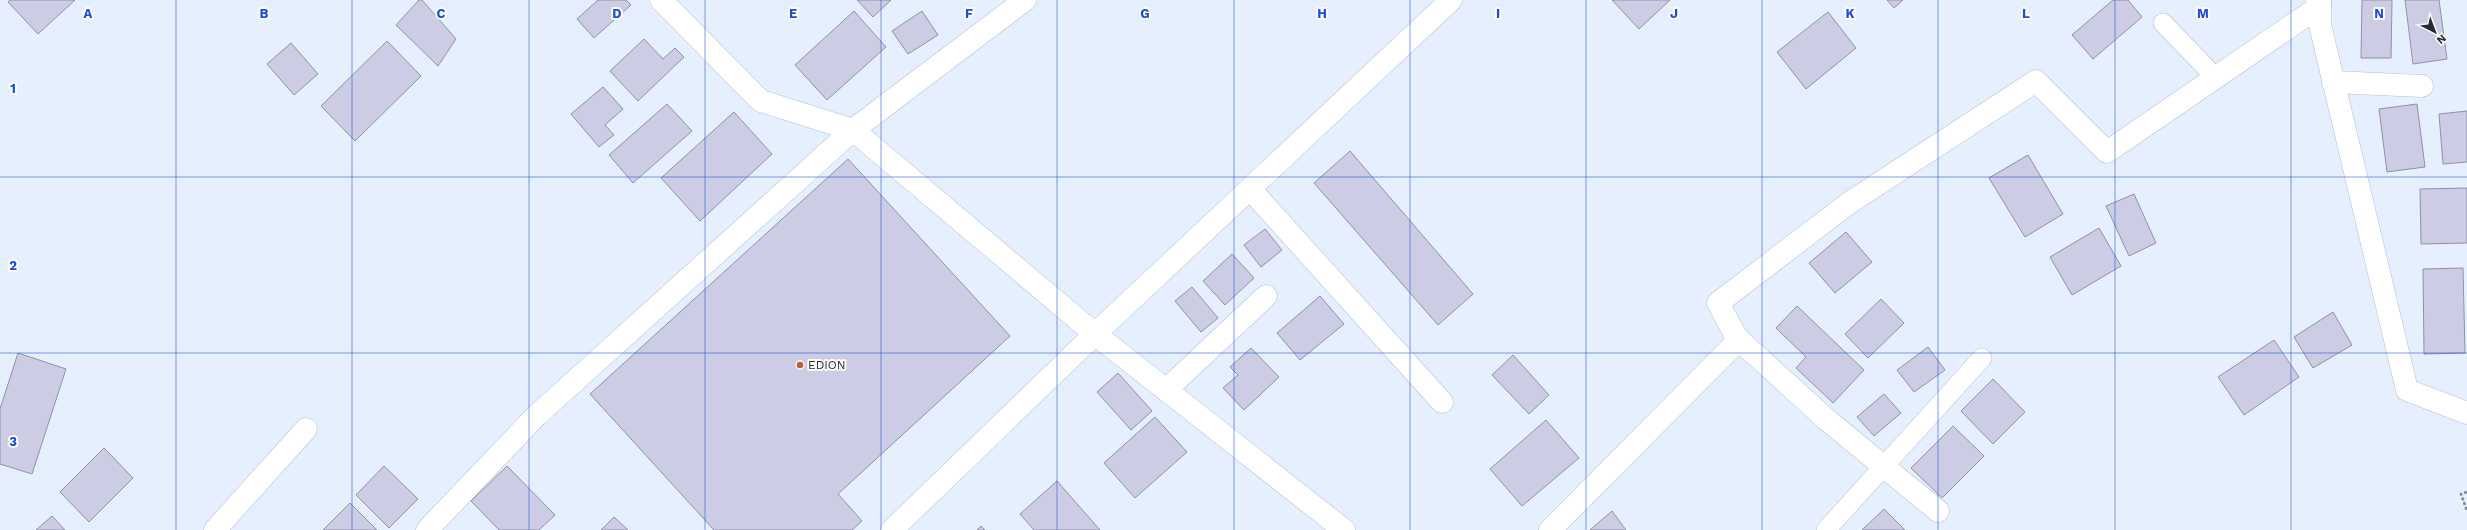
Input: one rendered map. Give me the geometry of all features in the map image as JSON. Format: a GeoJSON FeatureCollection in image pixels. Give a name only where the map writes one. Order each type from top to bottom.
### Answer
{"type":"FeatureCollection","features":[{"type":"Feature","properties":{"kind":"street"},"geometry":{"type":"LineString","coordinates":[[661,0],[762,101],[853,130],[1095,334],[1344,530]]}},
{"type":"Feature","properties":{"kind":"street"},"geometry":{"type":"LineString","coordinates":[[427,530],[536,416],[853,130],[1025,0]]}},
{"type":"Feature","properties":{"kind":"street"},"geometry":{"type":"LineString","coordinates":[[892,530],[1095,334],[1451,0]]}},
{"type":"Feature","properties":{"kind":"street"},"geometry":{"type":"LineString","coordinates":[[1938,511],[1826,419],[1737,338],[1718,303],[1848,203],[2036,81],[2107,152],[2216,78],[2319,2]]}},
{"type":"Feature","properties":{"kind":"street"},"geometry":{"type":"LineString","coordinates":[[2319,2],[2320,25],[2333,82],[2408,390],[2467,413]]}},
{"type":"Feature","properties":{"kind":"street"},"geometry":{"type":"LineString","coordinates":[[2333,82],[2422,86]]}},
{"type":"Feature","properties":{"kind":"street"},"geometry":{"type":"LineString","coordinates":[[1250,189],[1442,402]]}},
{"type":"Feature","properties":{"kind":"street"},"geometry":{"type":"LineString","coordinates":[[1166,390],[1266,296]]}},
{"type":"Feature","properties":{"kind":"street"},"geometry":{"type":"LineString","coordinates":[[1550,530],[1727,352],[1737,338]]}},
{"type":"Feature","properties":{"kind":"street"},"geometry":{"type":"LineString","coordinates":[[215,530],[306,429]]}},
{"type":"Feature","properties":{"kind":"lane"},"geometry":{"type":"LineString","coordinates":[[2163,23],[2216,78]]}},
{"type":"Feature","properties":{"kind":"lane"},"geometry":{"type":"LineString","coordinates":[[1826,530],[1884,468],[1982,358]]}},
{"type":"Feature","properties":{"kind":"path"},"geometry":{"type":"LineString","coordinates":[[2467,492],[2461,494],[2467,511]]}},
{"type":"Feature","properties":{"kind":"building"},"geometry":{"type":"Polygon","coordinates":[[[10,0],[75,0],[38,34],[8,2],[10,0]]]}},
{"type":"Feature","properties":{"kind":"building"},"geometry":{"type":"Polygon","coordinates":[[[419,0],[422,0],[456,39],[438,66],[396,25],[419,0]]]}},
{"type":"Feature","properties":{"kind":"building"},"geometry":{"type":"Polygon","coordinates":[[[598,0],[626,0],[631,5],[594,38],[577,19],[598,0]]]}},
{"type":"Feature","properties":{"kind":"building"},"geometry":{"type":"Polygon","coordinates":[[[857,0],[891,0],[873,17],[857,0]]]}},
{"type":"Feature","properties":{"kind":"building"},"geometry":{"type":"Polygon","coordinates":[[[1612,0],[1670,0],[1639,29],[1612,0]]]}},
{"type":"Feature","properties":{"kind":"building"},"geometry":{"type":"Polygon","coordinates":[[[1887,0],[1903,0],[1894,8],[1887,0]]]}},
{"type":"Feature","properties":{"kind":"building"},"geometry":{"type":"Polygon","coordinates":[[[2113,0],[2128,0],[2142,17],[2093,59],[2072,35],[2113,0]]]}},
{"type":"Feature","properties":{"kind":"building"},"geometry":{"type":"Polygon","coordinates":[[[2362,0],[2392,0],[2391,58],[2361,58],[2362,0]]]}},
{"type":"Feature","properties":{"kind":"building"},"geometry":{"type":"Polygon","coordinates":[[[2405,0],[2439,0],[2447,59],[2413,64],[2405,0]]]}},
{"type":"Feature","properties":{"kind":"building"},"geometry":{"type":"Polygon","coordinates":[[[854,11],[886,47],[827,100],[795,65],[854,11]]]}},
{"type":"Feature","properties":{"kind":"building"},"geometry":{"type":"Polygon","coordinates":[[[922,11],[938,35],[908,54],[892,31],[922,11]]]}},
{"type":"Feature","properties":{"kind":"building"},"geometry":{"type":"Polygon","coordinates":[[[1828,12],[1856,48],[1806,89],[1777,52],[1828,12]]]}},
{"type":"Feature","properties":{"kind":"building"},"geometry":{"type":"Polygon","coordinates":[[[644,39],[663,59],[675,48],[684,57],[638,101],[610,71],[644,39]]]}},
{"type":"Feature","properties":{"kind":"building"},"geometry":{"type":"Polygon","coordinates":[[[387,41],[421,76],[355,141],[321,106],[387,41]]]}},
{"type":"Feature","properties":{"kind":"building"},"geometry":{"type":"Polygon","coordinates":[[[291,43],[318,74],[294,95],[267,64],[291,43]]]}},
{"type":"Feature","properties":{"kind":"building"},"geometry":{"type":"Polygon","coordinates":[[[603,87],[623,109],[605,125],[614,135],[599,147],[571,114],[603,87]]]}},
{"type":"Feature","properties":{"kind":"building"},"geometry":{"type":"Polygon","coordinates":[[[667,104],[692,131],[633,183],[609,155],[667,104]]]}},
{"type":"Feature","properties":{"kind":"building"},"geometry":{"type":"Polygon","coordinates":[[[2417,104],[2425,167],[2387,172],[2379,109],[2417,104]]]}},
{"type":"Feature","properties":{"kind":"building"},"geometry":{"type":"Polygon","coordinates":[[[2467,111],[2467,162],[2443,164],[2439,114],[2467,111]]]}},
{"type":"Feature","properties":{"kind":"building"},"geometry":{"type":"Polygon","coordinates":[[[734,112],[772,154],[700,221],[661,178],[734,112]]]}},
{"type":"Feature","properties":{"kind":"building"},"geometry":{"type":"Polygon","coordinates":[[[1350,151],[1473,294],[1438,325],[1314,183],[1350,151]]]}},
{"type":"Feature","properties":{"kind":"building"},"geometry":{"type":"Polygon","coordinates":[[[2028,155],[2063,214],[2025,237],[1989,178],[2028,155]]]}},
{"type":"Feature","properties":{"kind":"building","name":"EDION"},"geometry":{"type":"Polygon","coordinates":[[[848,159],[1010,336],[838,494],[862,521],[852,530],[714,530],[590,394],[848,159]]]}},
{"type":"Feature","properties":{"kind":"building"},"geometry":{"type":"Polygon","coordinates":[[[2467,188],[2467,243],[2421,244],[2420,189],[2467,188]]]}},
{"type":"Feature","properties":{"kind":"building"},"geometry":{"type":"Polygon","coordinates":[[[2134,194],[2156,243],[2129,256],[2106,206],[2134,194]]]}},
{"type":"Feature","properties":{"kind":"building"},"geometry":{"type":"Polygon","coordinates":[[[2099,228],[2121,266],[2072,295],[2050,257],[2099,228]]]}},
{"type":"Feature","properties":{"kind":"building"},"geometry":{"type":"Polygon","coordinates":[[[1265,229],[1282,250],[1261,267],[1244,245],[1265,229]]]}},
{"type":"Feature","properties":{"kind":"building"},"geometry":{"type":"Polygon","coordinates":[[[1846,232],[1872,262],[1835,293],[1809,263],[1846,232]]]}},
{"type":"Feature","properties":{"kind":"building"},"geometry":{"type":"Polygon","coordinates":[[[1232,254],[1254,278],[1225,305],[1203,281],[1232,254]]]}},
{"type":"Feature","properties":{"kind":"building"},"geometry":{"type":"Polygon","coordinates":[[[2463,268],[2465,353],[2424,354],[2423,269],[2463,268]]]}},
{"type":"Feature","properties":{"kind":"building"},"geometry":{"type":"Polygon","coordinates":[[[1192,287],[1218,318],[1201,332],[1175,301],[1192,287]]]}},
{"type":"Feature","properties":{"kind":"building"},"geometry":{"type":"Polygon","coordinates":[[[1320,296],[1344,324],[1300,360],[1277,333],[1320,296]]]}},
{"type":"Feature","properties":{"kind":"building"},"geometry":{"type":"Polygon","coordinates":[[[1881,299],[1904,323],[1868,358],[1845,334],[1881,299]]]}},
{"type":"Feature","properties":{"kind":"building"},"geometry":{"type":"Polygon","coordinates":[[[1797,306],[1864,370],[1833,403],[1796,368],[1806,357],[1776,328],[1797,306]]]}},
{"type":"Feature","properties":{"kind":"building"},"geometry":{"type":"Polygon","coordinates":[[[2333,312],[2352,345],[2313,368],[2294,337],[2333,312]]]}},
{"type":"Feature","properties":{"kind":"building"},"geometry":{"type":"Polygon","coordinates":[[[2274,340],[2299,377],[2244,415],[2218,377],[2274,340]]]}},
{"type":"Feature","properties":{"kind":"building"},"geometry":{"type":"Polygon","coordinates":[[[1928,347],[1945,370],[1914,392],[1897,370],[1928,347]]]}},
{"type":"Feature","properties":{"kind":"building"},"geometry":{"type":"Polygon","coordinates":[[[1251,348],[1279,377],[1244,410],[1223,388],[1238,375],[1230,367],[1251,348]]]}},
{"type":"Feature","properties":{"kind":"building"},"geometry":{"type":"Polygon","coordinates":[[[18,353],[66,369],[32,474],[0,464],[0,409],[18,353]]]}},
{"type":"Feature","properties":{"kind":"building"},"geometry":{"type":"Polygon","coordinates":[[[1513,355],[1549,395],[1529,414],[1492,375],[1513,355]]]}},
{"type":"Feature","properties":{"kind":"building"},"geometry":{"type":"Polygon","coordinates":[[[1118,373],[1152,411],[1131,430],[1097,392],[1118,373]]]}},
{"type":"Feature","properties":{"kind":"building"},"geometry":{"type":"Polygon","coordinates":[[[1993,379],[2025,412],[1993,444],[1961,411],[1993,379]]]}},
{"type":"Feature","properties":{"kind":"building"},"geometry":{"type":"Polygon","coordinates":[[[1884,394],[1901,413],[1874,436],[1857,417],[1884,394]]]}},
{"type":"Feature","properties":{"kind":"building"},"geometry":{"type":"Polygon","coordinates":[[[1155,417],[1187,452],[1135,498],[1104,463],[1155,417]]]}},
{"type":"Feature","properties":{"kind":"building"},"geometry":{"type":"Polygon","coordinates":[[[1546,420],[1579,458],[1522,506],[1490,469],[1546,420]]]}},
{"type":"Feature","properties":{"kind":"building"},"geometry":{"type":"Polygon","coordinates":[[[1953,426],[1984,456],[1942,498],[1911,468],[1953,426]]]}},
{"type":"Feature","properties":{"kind":"building"},"geometry":{"type":"Polygon","coordinates":[[[104,448],[133,478],[89,522],[60,492],[104,448]]]}},
{"type":"Feature","properties":{"kind":"building"},"geometry":{"type":"Polygon","coordinates":[[[384,466],[418,499],[389,528],[356,495],[384,466]]]}},
{"type":"Feature","properties":{"kind":"building"},"geometry":{"type":"Polygon","coordinates":[[[507,466],[555,515],[539,530],[499,530],[471,501],[507,466]]]}},
{"type":"Feature","properties":{"kind":"building"},"geometry":{"type":"Polygon","coordinates":[[[1057,481],[1100,530],[1034,530],[1020,514],[1057,481]]]}},
{"type":"Feature","properties":{"kind":"building"},"geometry":{"type":"Polygon","coordinates":[[[350,503],[377,530],[323,530],[350,503]]]}},
{"type":"Feature","properties":{"kind":"building"},"geometry":{"type":"Polygon","coordinates":[[[1884,509],[1905,530],[1862,530],[1884,509]]]}},
{"type":"Feature","properties":{"kind":"building"},"geometry":{"type":"Polygon","coordinates":[[[1612,511],[1626,530],[1590,530],[1612,511]]]}},
{"type":"Feature","properties":{"kind":"building"},"geometry":{"type":"Polygon","coordinates":[[[52,516],[65,530],[36,530],[52,516]]]}},
{"type":"Feature","properties":{"kind":"building"},"geometry":{"type":"Polygon","coordinates":[[[614,517],[628,530],[601,530],[614,517]]]}},
{"type":"Feature","properties":{"kind":"building"},"geometry":{"type":"Polygon","coordinates":[[[981,526],[985,530],[977,530],[981,526]]]}},
{"type":"Feature","properties":{"kind":"place","name":"EDION"},"geometry":{"type":"Point","coordinates":[800,365]}}]}
